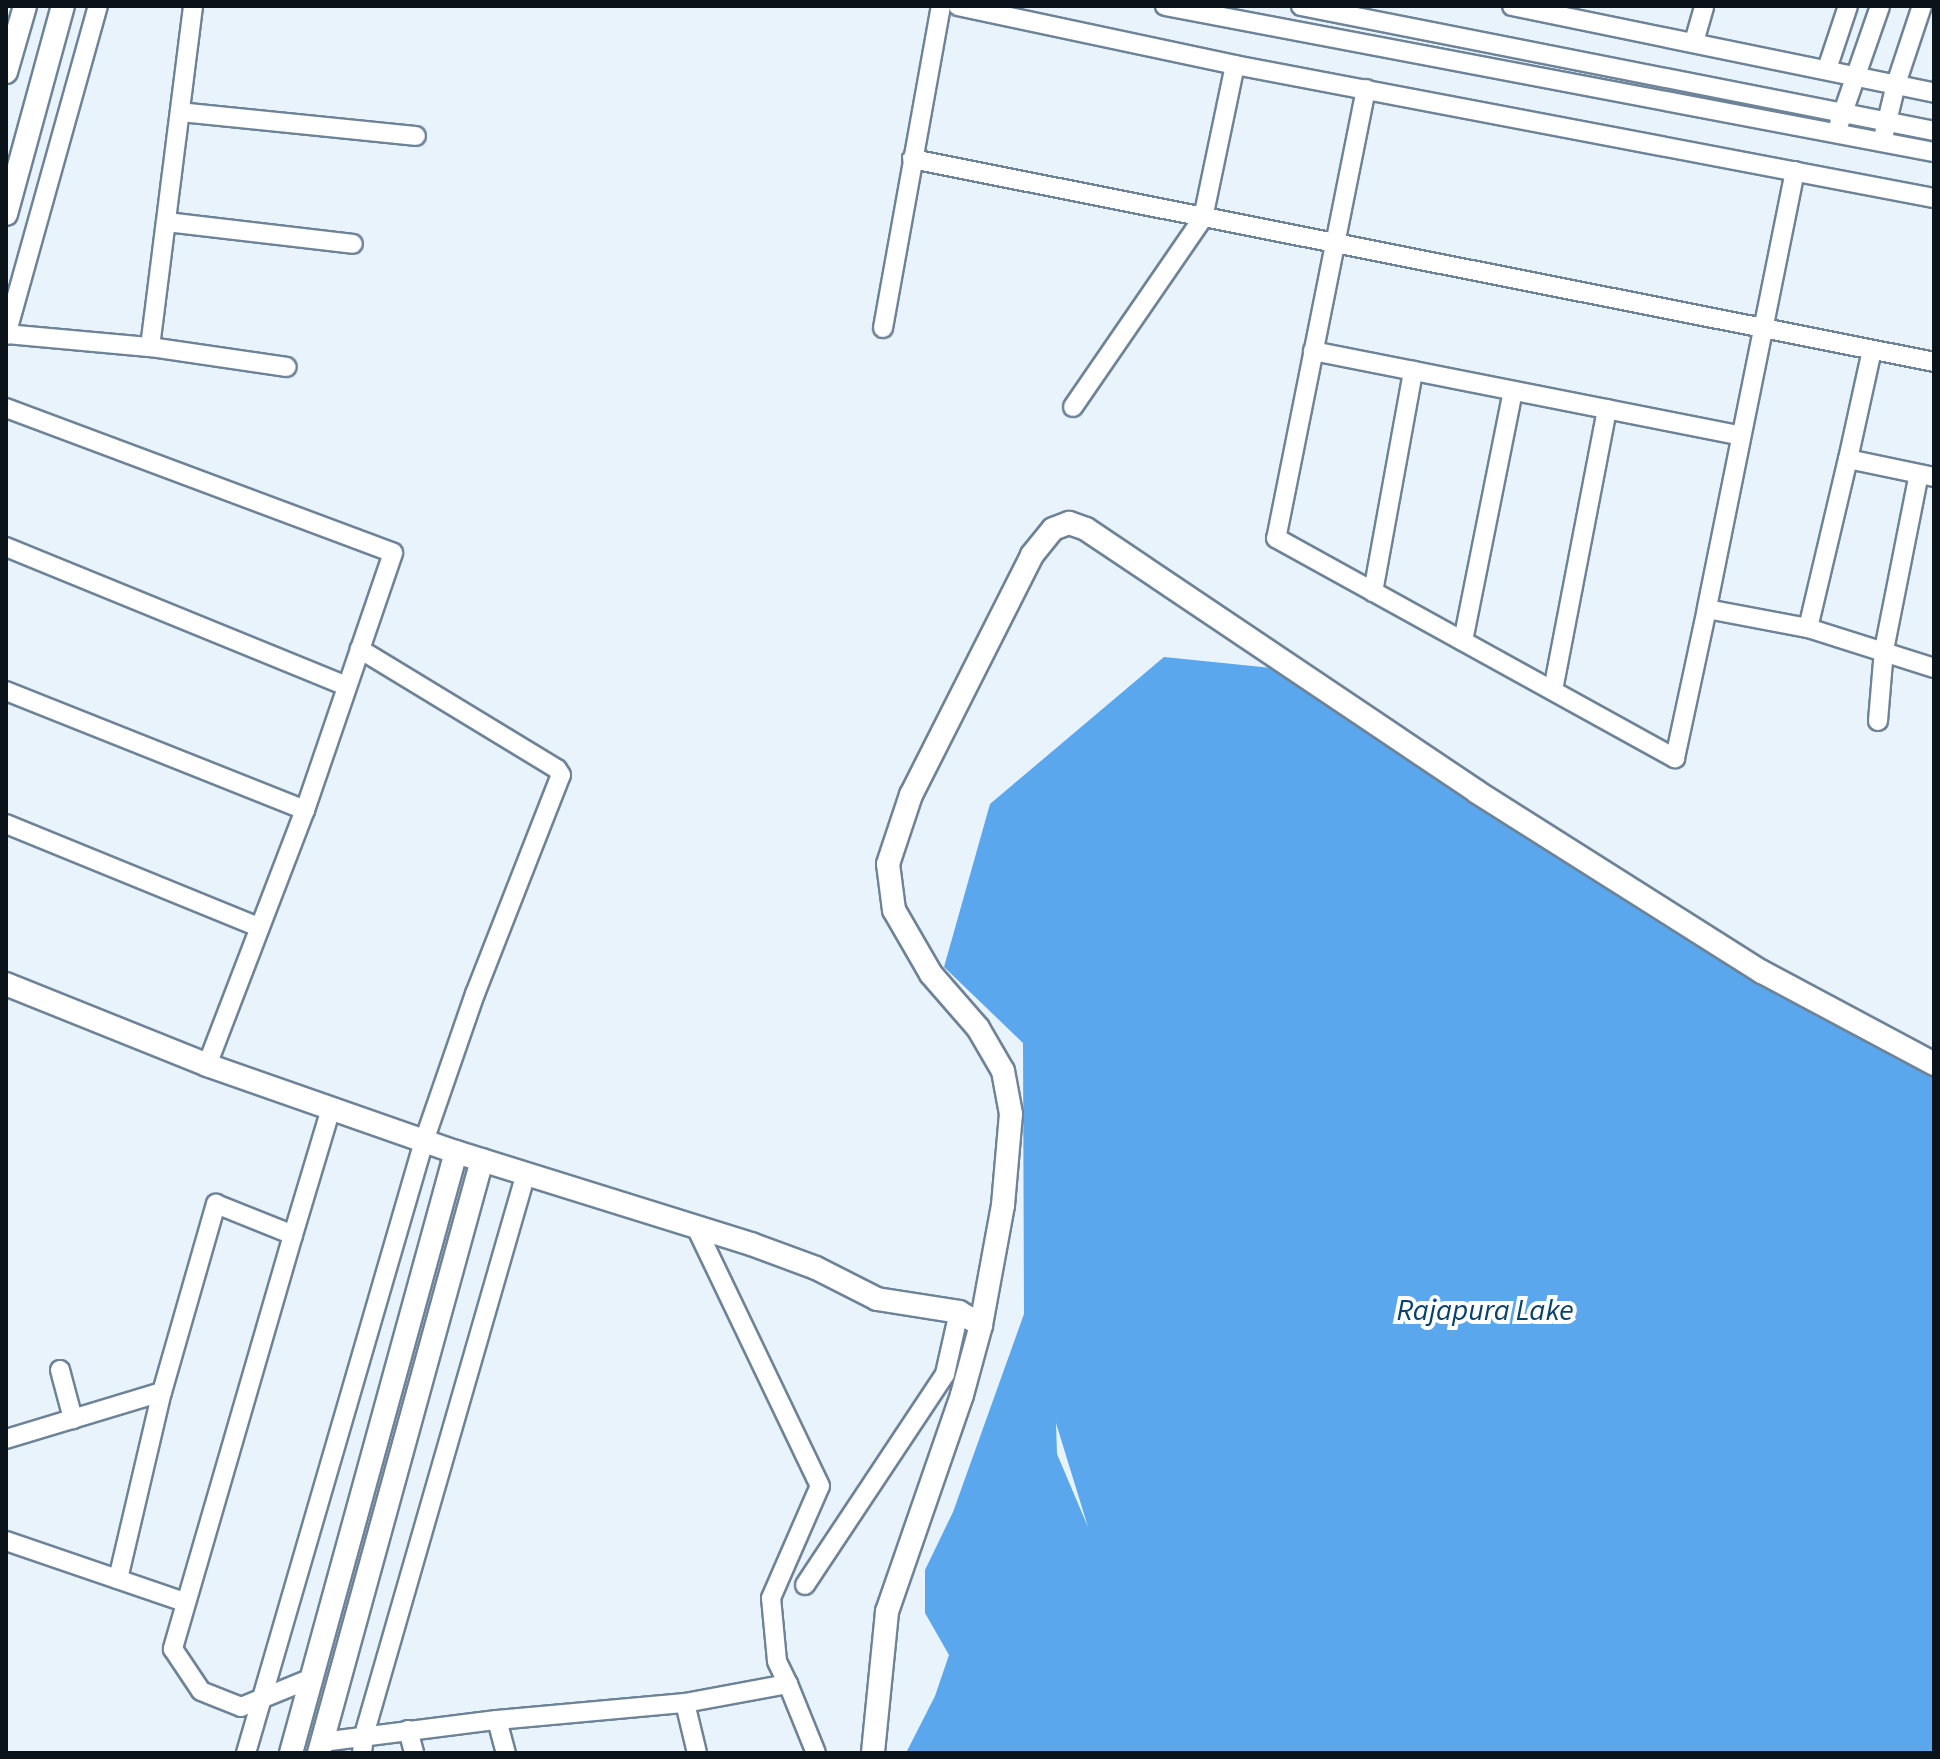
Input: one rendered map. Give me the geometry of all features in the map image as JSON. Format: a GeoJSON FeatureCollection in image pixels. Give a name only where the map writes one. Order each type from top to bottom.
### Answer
{"type":"FeatureCollection","features":[{"type":"Feature","properties":{"kind":"street"},"geometry":{"type":"LineString","coordinates":[[6,72],[25,6]]}},
{"type":"Feature","properties":{"kind":"street"},"geometry":{"type":"LineString","coordinates":[[6,214],[63,6]]}},
{"type":"Feature","properties":{"kind":"street"},"geometry":{"type":"LineString","coordinates":[[98,6],[6,334],[150,347],[287,367]]}},
{"type":"Feature","properties":{"kind":"street"},"geometry":{"type":"LineString","coordinates":[[150,347],[193,6]]}},
{"type":"Feature","properties":{"kind":"street"},"geometry":{"type":"LineString","coordinates":[[883,328],[941,6]]}},
{"type":"Feature","properties":{"kind":"street"},"geometry":{"type":"LineString","coordinates":[[958,6],[1235,65],[1934,198]]}},
{"type":"Feature","properties":{"kind":"street"},"geometry":{"type":"LineString","coordinates":[[1165,6],[1885,131],[1934,131]]}},
{"type":"Feature","properties":{"kind":"street"},"geometry":{"type":"LineString","coordinates":[[1301,6],[1840,123]]}},
{"type":"Feature","properties":{"kind":"street"},"geometry":{"type":"LineString","coordinates":[[1512,6],[1565,11],[1934,93]]}},
{"type":"Feature","properties":{"kind":"street"},"geometry":{"type":"LineString","coordinates":[[1694,42],[1704,6]]}},
{"type":"Feature","properties":{"kind":"street"},"geometry":{"type":"LineString","coordinates":[[1827,69],[1848,6]]}},
{"type":"Feature","properties":{"kind":"street"},"geometry":{"type":"LineString","coordinates":[[1840,123],[1880,6]]}},
{"type":"Feature","properties":{"kind":"street"},"geometry":{"type":"LineString","coordinates":[[1885,131],[1896,84],[1922,6]]}},
{"type":"Feature","properties":{"kind":"street"},"geometry":{"type":"LineString","coordinates":[[1073,407],[1203,218],[1235,65]]}},
{"type":"Feature","properties":{"kind":"street"},"geometry":{"type":"LineString","coordinates":[[1366,89],[1276,538],[1675,758],[1795,171]]}},
{"type":"Feature","properties":{"kind":"street"},"geometry":{"type":"LineString","coordinates":[[180,112],[416,136]]}},
{"type":"Feature","properties":{"kind":"street"},"geometry":{"type":"LineString","coordinates":[[1885,131],[1934,152]]}},
{"type":"Feature","properties":{"kind":"street"},"geometry":{"type":"LineString","coordinates":[[912,159],[1934,362]]}},
{"type":"Feature","properties":{"kind":"street"},"geometry":{"type":"LineString","coordinates":[[167,222],[353,244]]}},
{"type":"Feature","properties":{"kind":"street"},"geometry":{"type":"LineString","coordinates":[[1808,628],[1872,350]]}},
{"type":"Feature","properties":{"kind":"street"},"geometry":{"type":"LineString","coordinates":[[1313,351],[1741,436]]}},
{"type":"Feature","properties":{"kind":"street"},"geometry":{"type":"LineString","coordinates":[[1373,592],[1413,371]]}},
{"type":"Feature","properties":{"kind":"street"},"geometry":{"type":"LineString","coordinates":[[1463,641],[1513,391]]}},
{"type":"Feature","properties":{"kind":"street"},"geometry":{"type":"LineString","coordinates":[[6,408],[393,553],[305,810],[207,1065]]}},
{"type":"Feature","properties":{"kind":"street"},"geometry":{"type":"LineString","coordinates":[[1553,690],[1607,409]]}},
{"type":"Feature","properties":{"kind":"street"},"geometry":{"type":"LineString","coordinates":[[1848,459],[1926,475],[1884,650],[1878,721]]}},
{"type":"Feature","properties":{"kind":"street"},"geometry":{"type":"LineString","coordinates":[[873,1753],[887,1612],[962,1395],[981,1325],[1004,1190],[1011,1114],[1003,1071],[978,1028],[931,974],[894,910],[888,864],[911,795],[1032,555],[1053,529],[1069,523],[1086,529],[1477,792],[1762,972],[1934,1064]]}},
{"type":"Feature","properties":{"kind":"street"},"geometry":{"type":"LineString","coordinates":[[6,547],[347,686]]}},
{"type":"Feature","properties":{"kind":"street"},"geometry":{"type":"LineString","coordinates":[[1707,609],[1808,628],[1934,668]]}},
{"type":"Feature","properties":{"kind":"street"},"geometry":{"type":"LineString","coordinates":[[246,1753],[424,1141],[475,994],[561,775],[557,769],[360,649]]}},
{"type":"Feature","properties":{"kind":"street"},"geometry":{"type":"LineString","coordinates":[[6,691],[305,810]]}},
{"type":"Feature","properties":{"kind":"street"},"geometry":{"type":"LineString","coordinates":[[6,824],[258,927]]}},
{"type":"Feature","properties":{"kind":"street"},"geometry":{"type":"LineString","coordinates":[[6,984],[207,1065],[424,1141],[695,1225],[816,1268],[877,1299],[959,1312],[981,1325]]}},
{"type":"Feature","properties":{"kind":"street"},"geometry":{"type":"LineString","coordinates":[[312,1678],[241,1707],[201,1691],[173,1649],[184,1602],[331,1108]]}},
{"type":"Feature","properties":{"kind":"street"},"geometry":{"type":"LineString","coordinates":[[291,1753],[456,1152]]}},
{"type":"Feature","properties":{"kind":"street"},"geometry":{"type":"LineString","coordinates":[[482,1160],[321,1748],[363,1744],[408,1730],[685,1703],[788,1684]]}},
{"type":"Feature","properties":{"kind":"street"},"geometry":{"type":"LineString","coordinates":[[363,1744],[526,1173]]}},
{"type":"Feature","properties":{"kind":"street"},"geometry":{"type":"LineString","coordinates":[[118,1579],[162,1392],[216,1204],[293,1235]]}},
{"type":"Feature","properties":{"kind":"street"},"geometry":{"type":"LineString","coordinates":[[695,1225],[820,1486],[771,1598],[777,1661],[816,1753]]}},
{"type":"Feature","properties":{"kind":"street"},"geometry":{"type":"LineString","coordinates":[[805,1585],[945,1374],[959,1312]]}},
{"type":"Feature","properties":{"kind":"street"},"geometry":{"type":"LineString","coordinates":[[60,1370],[73,1419]]}},
{"type":"Feature","properties":{"kind":"street"},"geometry":{"type":"LineString","coordinates":[[6,1439],[162,1392]]}},
{"type":"Feature","properties":{"kind":"street"},"geometry":{"type":"LineString","coordinates":[[6,1541],[184,1602]]}},
{"type":"Feature","properties":{"kind":"street"},"geometry":{"type":"LineString","coordinates":[[685,1703],[697,1753]]}},
{"type":"Feature","properties":{"kind":"street"},"geometry":{"type":"LineString","coordinates":[[497,1720],[506,1753]]}},
{"type":"Feature","properties":{"kind":"street"},"geometry":{"type":"LineString","coordinates":[[408,1730],[414,1753]]}},
{"type":"Feature","properties":{"kind":"water","name":"Rajapura Lake"},"geometry":{"type":"Polygon","coordinates":[[[1164,657],[1312,672],[1546,835],[1934,1058],[1934,1753],[906,1753],[935,1696],[949,1655],[925,1613],[925,1570],[953,1512],[1024,1314],[1023,1043],[944,967],[990,804],[1164,657]],[[1056,1423],[1057,1454],[1088,1527],[1056,1423]]]}}]}
